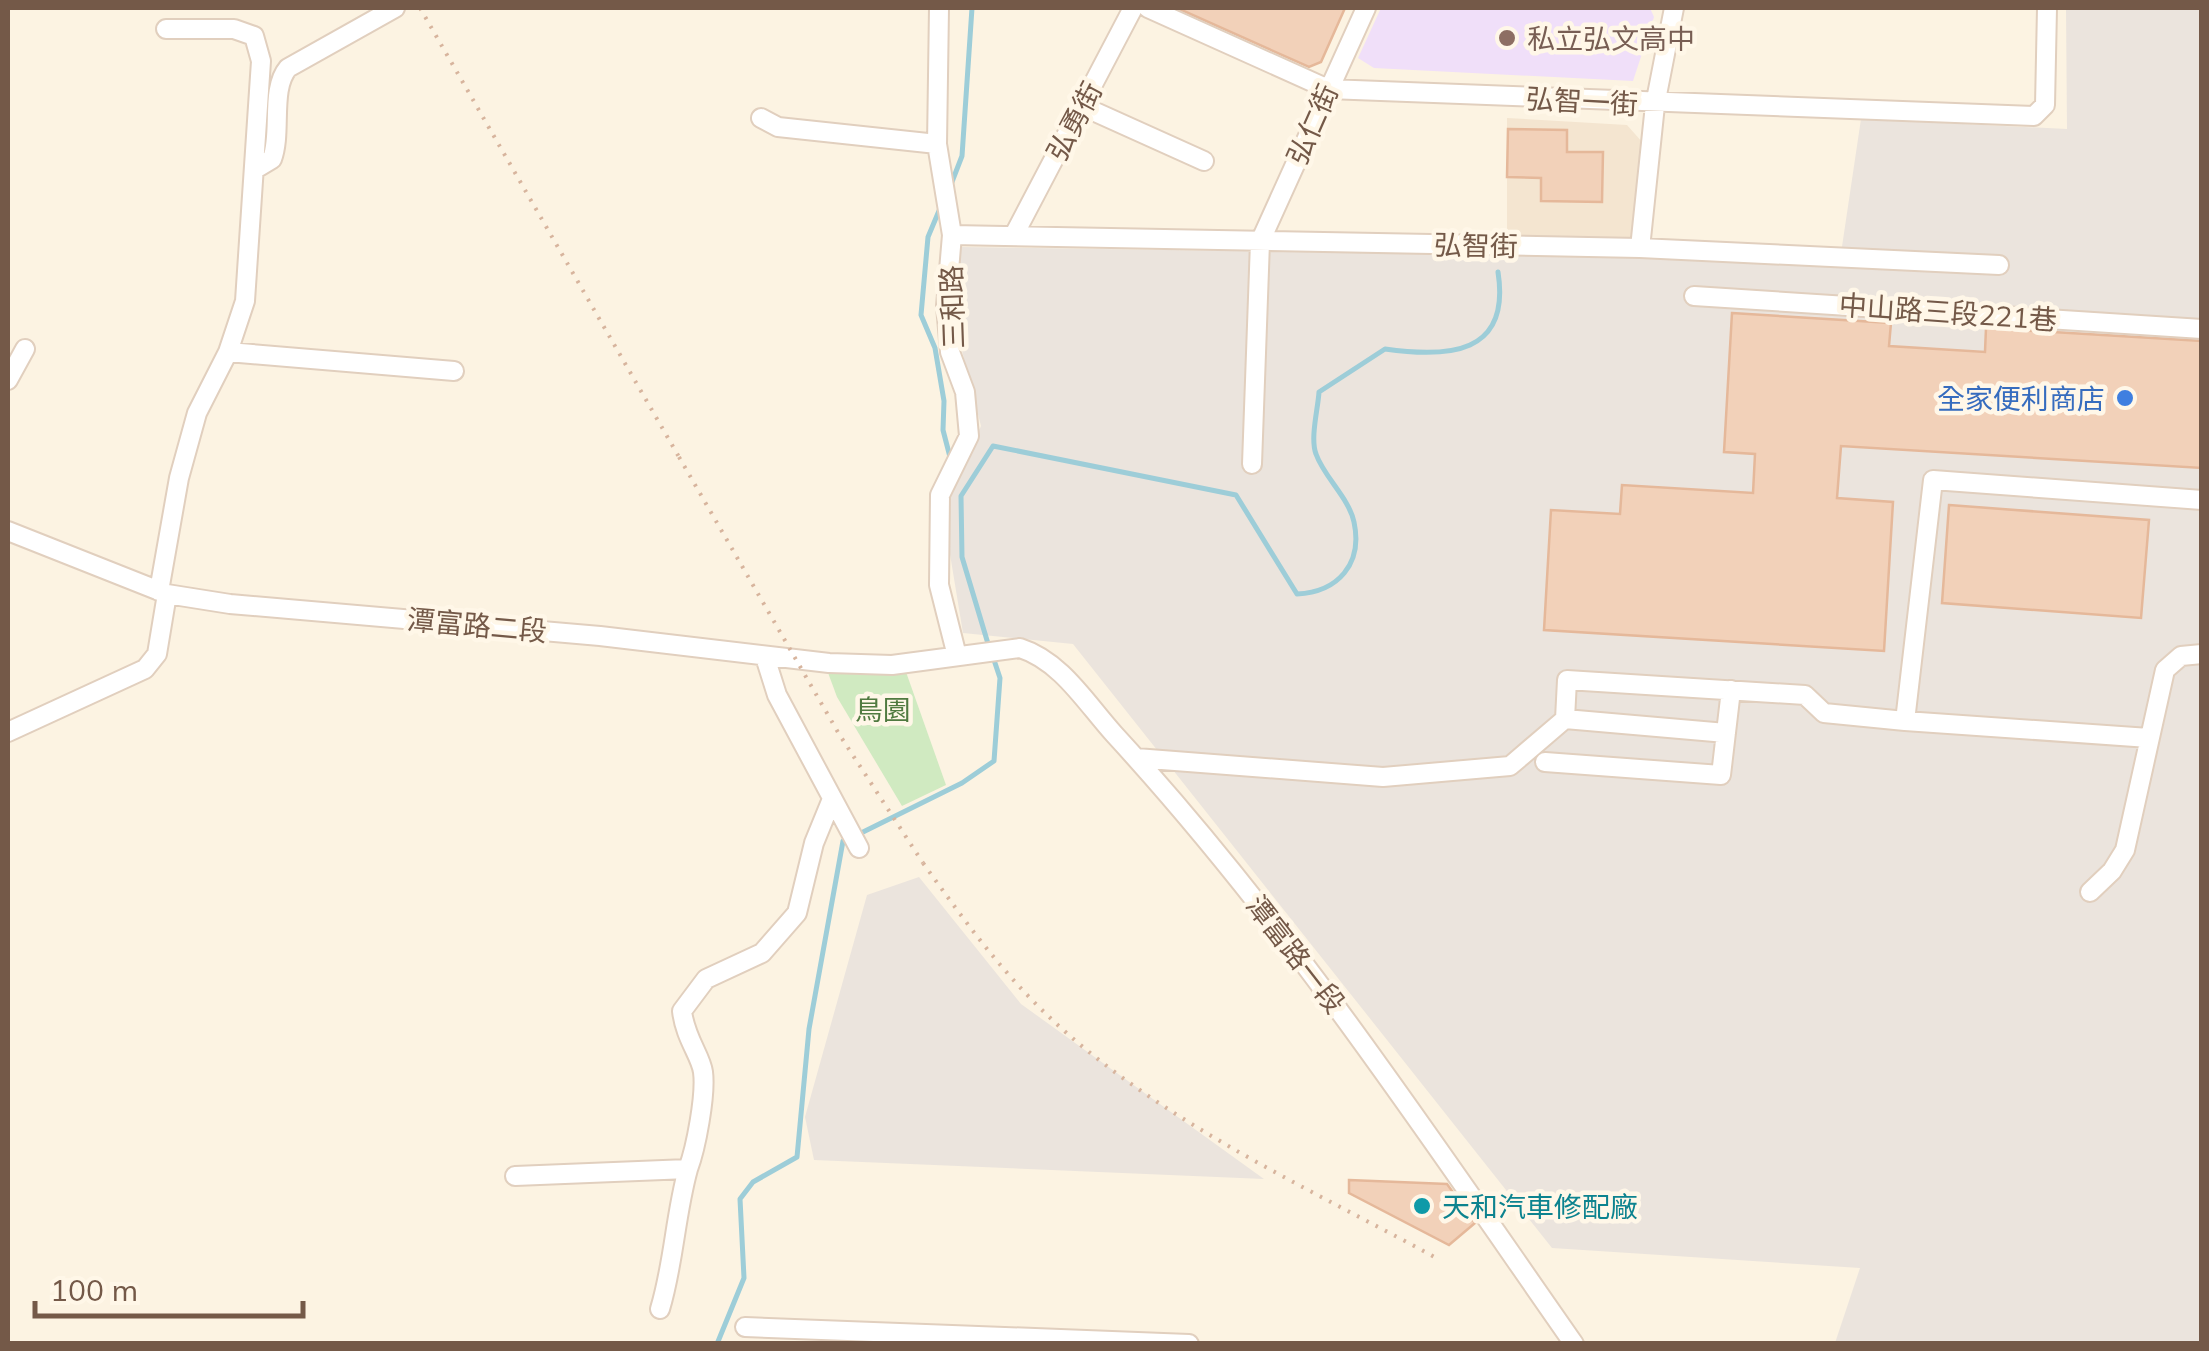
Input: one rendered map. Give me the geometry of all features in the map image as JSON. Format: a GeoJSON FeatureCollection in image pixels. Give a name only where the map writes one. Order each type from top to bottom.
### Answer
{"type":"FeatureCollection","features":[{"type":"Feature","properties":{"kind":"street"},"geometry":{"type":"LineString","coordinates":[[257,168],[272,159],[278,142],[281,77],[288,68],[394,8]]}},
{"type":"Feature","properties":{"kind":"street","name":"三和路"},"geometry":{"type":"LineString","coordinates":[[939,8],[937,144],[952,235],[947,322],[950,352],[965,392],[969,436],[940,495],[939,585],[966,654]]}},
{"type":"Feature","properties":{"kind":"street","name":"弘勇街"},"geometry":{"type":"LineString","coordinates":[[1014,235],[1134,8]]}},
{"type":"Feature","properties":{"kind":"street","name":"弘智一街"},"geometry":{"type":"LineString","coordinates":[[1148,8],[1328,89],[1655,105],[2034,116],[2046,105],[2047,8]]}},
{"type":"Feature","properties":{"kind":"street","name":"弘仁街"},"geometry":{"type":"LineString","coordinates":[[1260,242],[1366,8]]}},
{"type":"Feature","properties":{"kind":"street"},"geometry":{"type":"LineString","coordinates":[[1640,248],[1655,105],[1674,8]]}},
{"type":"Feature","properties":{"kind":"street"},"geometry":{"type":"LineString","coordinates":[[8,732],[144,669],[157,654],[179,478],[197,413],[228,352],[245,301],[257,168],[261,61],[254,36],[234,29],[166,28]]}},
{"type":"Feature","properties":{"kind":"street"},"geometry":{"type":"LineString","coordinates":[[1082,106],[1204,161]]}},
{"type":"Feature","properties":{"kind":"street"},"geometry":{"type":"LineString","coordinates":[[761,118],[778,126],[937,144]]}},
{"type":"Feature","properties":{"kind":"street","name":"弘智街"},"geometry":{"type":"LineString","coordinates":[[952,235],[1640,248],[1999,265]]}},
{"type":"Feature","properties":{"kind":"street"},"geometry":{"type":"LineString","coordinates":[[1252,464],[1260,242]]}},
{"type":"Feature","properties":{"kind":"street","name":"中山路三段221巷"},"geometry":{"type":"LineString","coordinates":[[1694,296],[2202,329]]}},
{"type":"Feature","properties":{"kind":"street"},"geometry":{"type":"LineString","coordinates":[[8,380],[25,350]]}},
{"type":"Feature","properties":{"kind":"street"},"geometry":{"type":"LineString","coordinates":[[228,352],[454,371]]}},
{"type":"Feature","properties":{"kind":"street"},"geometry":{"type":"LineString","coordinates":[[1905,721],[1933,480],[2202,500]]}},
{"type":"Feature","properties":{"kind":"street","name":"潭富路二段"},"geometry":{"type":"LineString","coordinates":[[8,532],[163,592],[230,604],[600,636],[766,658],[892,665],[966,654]]}},
{"type":"Feature","properties":{"kind":"street","name":"潭富路一段"},"geometry":{"type":"LineString","coordinates":[[966,654],[1020,648],[1046,660],[1136,758],[1380,1061],[1574,1344]]}},
{"type":"Feature","properties":{"kind":"street"},"geometry":{"type":"LineString","coordinates":[[2090,892],[2112,871],[2124,850],[2164,670],[2181,656],[2202,654]]}},
{"type":"Feature","properties":{"kind":"street"},"geometry":{"type":"LineString","coordinates":[[766,658],[777,696],[857,846]]}},
{"type":"Feature","properties":{"kind":"street"},"geometry":{"type":"LineString","coordinates":[[1565,719],[1567,680],[1804,695],[1824,712],[2149,738]]}},
{"type":"Feature","properties":{"kind":"street"},"geometry":{"type":"LineString","coordinates":[[1544,762],[1721,774],[1730,690]]}},
{"type":"Feature","properties":{"kind":"street"},"geometry":{"type":"LineString","coordinates":[[1136,758],[1383,777],[1510,766],[1565,719],[1726,733]]}},
{"type":"Feature","properties":{"kind":"street"},"geometry":{"type":"LineString","coordinates":[[660,1309],[673,1265],[679,1200],[694,1154],[703,1070],[685,1038],[682,1012],[690,994],[706,978],[762,953],[797,913],[814,843],[836,807]]}},
{"type":"Feature","properties":{"kind":"street"},"geometry":{"type":"LineString","coordinates":[[515,1176],[688,1169]]}},
{"type":"Feature","properties":{"kind":"street"},"geometry":{"type":"LineString","coordinates":[[744,1327],[874,1338],[1189,1344]]}},
{"type":"Feature","properties":{"kind":"path"},"geometry":{"type":"LineString","coordinates":[[420,8],[839,734],[976,937],[1040,1008],[1152,1098],[1277,1174],[1440,1260]]}},
{"type":"Feature","properties":{"kind":"shaded area","name":"私立弘文高中"},"geometry":{"type":"Polygon","coordinates":[[[1381,8],[1650,8],[1654,17],[1633,81],[1374,68],[1358,58],[1381,8]]]}},
{"type":"Feature","properties":{"kind":"shaded area"},"geometry":{"type":"Polygon","coordinates":[[[2066,8],[2201,8],[2201,1343],[1835,1343],[1860,1268],[1552,1248],[1073,644],[963,633],[943,512],[981,426],[953,315],[960,247],[1840,260],[1861,119],[2067,129],[2066,8]]]}},
{"type":"Feature","properties":{"kind":"shaded area"},"geometry":{"type":"Polygon","coordinates":[[[1507,118],[1627,125],[1643,143],[1634,242],[1507,237],[1507,118]]]}},
{"type":"Feature","properties":{"kind":"shaded area"},"geometry":{"type":"Polygon","coordinates":[[[919,877],[1021,1004],[1264,1179],[814,1160],[805,1117],[867,895],[919,877]]]}},
{"type":"Feature","properties":{"kind":"green space","name":"鳥園"},"geometry":{"type":"Polygon","coordinates":[[[827,670],[906,672],[946,785],[902,806],[837,697],[827,670]]]}},
{"type":"Feature","properties":{"kind":"building"},"geometry":{"type":"Polygon","coordinates":[[[1177,8],[1345,8],[1321,62],[1309,67],[1177,8]]]}},
{"type":"Feature","properties":{"kind":"building"},"geometry":{"type":"Polygon","coordinates":[[[1508,129],[1567,130],[1567,152],[1603,152],[1602,202],[1541,201],[1541,178],[1507,177],[1508,129]]]}},
{"type":"Feature","properties":{"kind":"building"},"geometry":{"type":"Polygon","coordinates":[[[1732,313],[1891,323],[1889,346],[1985,352],[1986,328],[2202,341],[2202,468],[1841,446],[1837,498],[1893,502],[1884,651],[1544,630],[1551,510],[1620,514],[1622,485],[1753,493],[1755,454],[1724,452],[1732,313]]]}},
{"type":"Feature","properties":{"kind":"building"},"geometry":{"type":"Polygon","coordinates":[[[1949,505],[2149,520],[2141,618],[1942,603],[1949,505]]]}},
{"type":"Feature","properties":{"kind":"building","name":"天和汽車修配廠"},"geometry":{"type":"Polygon","coordinates":[[[1349,1180],[1447,1184],[1475,1223],[1449,1245],[1349,1193],[1349,1180]]]}},
{"type":"Feature","properties":{"kind":"waterway"},"geometry":{"type":"LineString","coordinates":[[950,187],[962,156],[972,8]]}},
{"type":"Feature","properties":{"kind":"waterway"},"geometry":{"type":"LineString","coordinates":[[941,206],[928,237],[921,315],[935,348],[944,401],[943,430],[950,457]]}},
{"type":"Feature","properties":{"kind":"waterway"},"geometry":{"type":"LineString","coordinates":[[989,647],[962,557],[961,496],[993,446],[1236,495],[1297,594],[1324,588],[1351,563],[1356,537],[1351,513],[1314,447],[1319,392],[1385,349],[1452,350],[1485,335],[1495,320],[1498,272]]}},
{"type":"Feature","properties":{"kind":"waterway"},"geometry":{"type":"LineString","coordinates":[[859,834],[962,783],[994,761],[1000,678],[993,657]]}},
{"type":"Feature","properties":{"kind":"waterway"},"geometry":{"type":"LineString","coordinates":[[717,1344],[744,1278],[740,1199],[753,1182],[797,1157],[809,1029],[843,841],[849,838]]}},
{"type":"Feature","properties":{"kind":"place","name":"私立弘文高中"},"geometry":{"type":"Point","coordinates":[1507,38]}},
{"type":"Feature","properties":{"kind":"place","name":"全家便利商店"},"geometry":{"type":"Point","coordinates":[2125,398]}},
{"type":"Feature","properties":{"kind":"place","name":"天和汽車修配廠"},"geometry":{"type":"Point","coordinates":[1422,1206]}}]}
